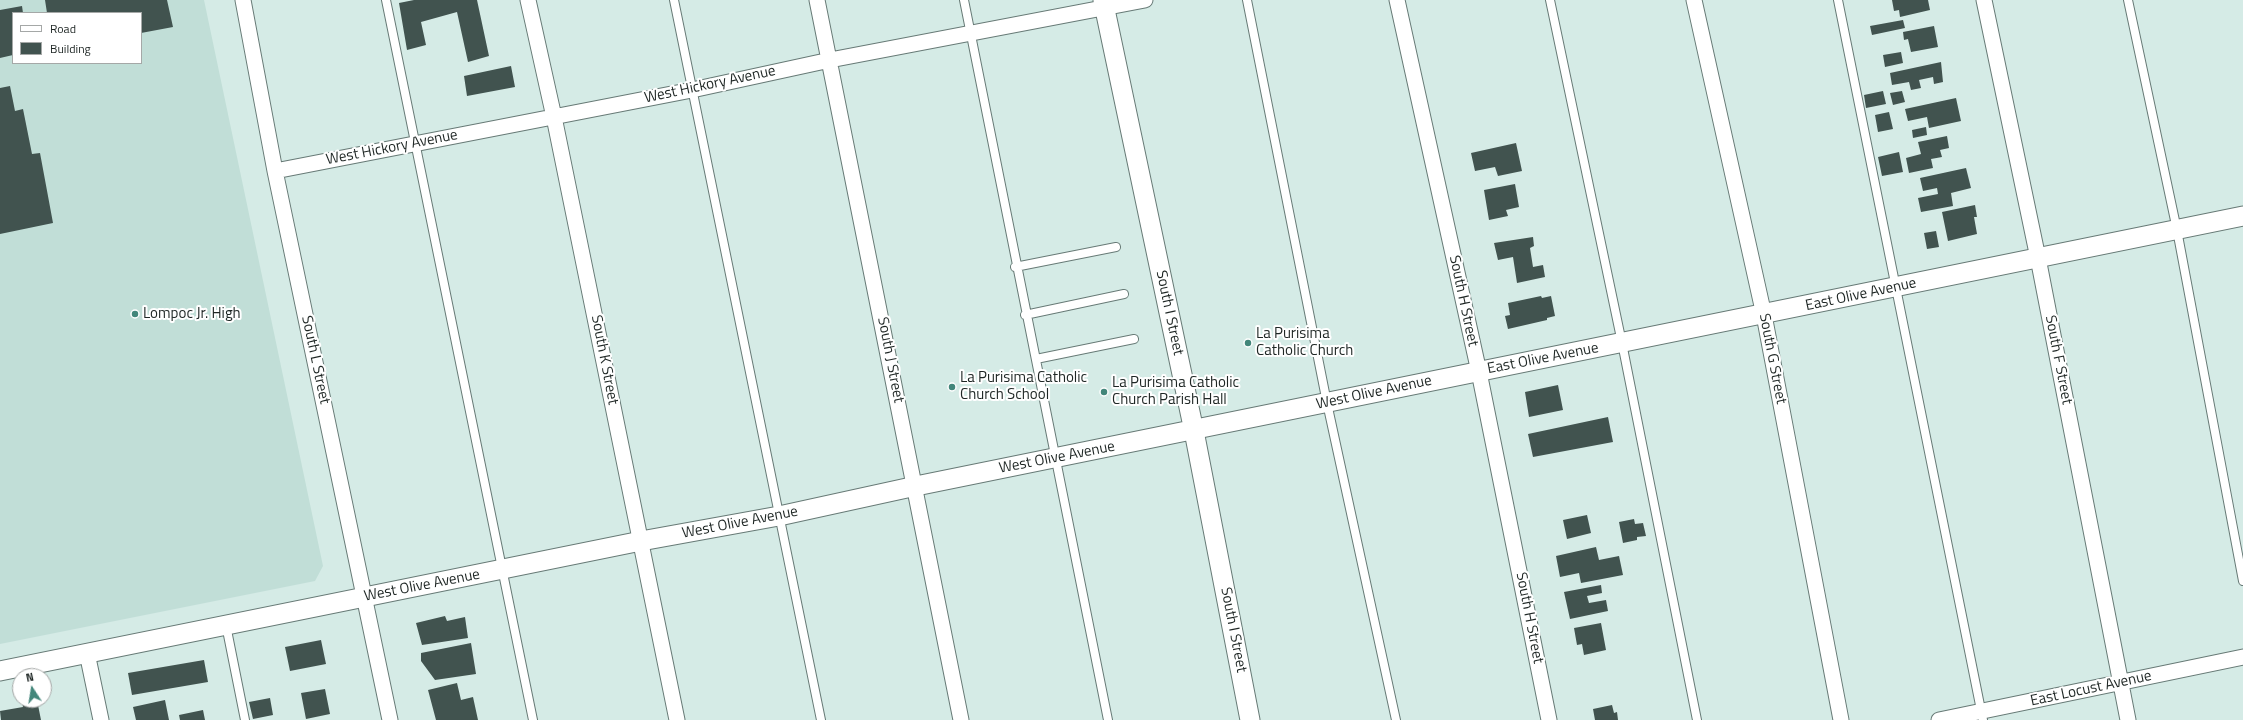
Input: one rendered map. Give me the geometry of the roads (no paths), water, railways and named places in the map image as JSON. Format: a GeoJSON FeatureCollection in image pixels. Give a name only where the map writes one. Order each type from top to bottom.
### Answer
{"type":"FeatureCollection","features":[{"type":"Feature","properties":{"kind":"street","name":"South L Street"},"geometry":{"type":"LineString","coordinates":[[243,0],[275,171],[390,720]]}},
{"type":"Feature","properties":{"kind":"street","name":"South K Street"},"geometry":{"type":"LineString","coordinates":[[528,0],[554,117],[677,720]]}},
{"type":"Feature","properties":{"kind":"street","name":"South J Street"},"geometry":{"type":"LineString","coordinates":[[817,0],[916,486],[961,720]]}},
{"type":"Feature","properties":{"kind":"street","name":"West Hickory Avenue"},"geometry":{"type":"LineString","coordinates":[[275,171],[692,90],[1104,4],[1145,0]]}},
{"type":"Feature","properties":{"kind":"street","name":"South H Street"},"geometry":{"type":"LineString","coordinates":[[1397,0],[1479,372],[1549,720]]}},
{"type":"Feature","properties":{"kind":"street","name":"South G Street"},"geometry":{"type":"LineString","coordinates":[[1694,0],[1764,315],[1841,720]]}},
{"type":"Feature","properties":{"kind":"street","name":"South F Street"},"geometry":{"type":"LineString","coordinates":[[1984,0],[2038,258],[2128,720]]}},
{"type":"Feature","properties":{"kind":"street","name":"South I Street"},"geometry":{"type":"LineString","coordinates":[[1104,4],[1194,431],[1250,720]]}},
{"type":"Feature","properties":{"kind":"street","name":"East Olive Avenue"},"geometry":{"type":"LineString","coordinates":[[1479,372],[2243,216]]}},
{"type":"Feature","properties":{"kind":"street","name":"West Olive Avenue"},"geometry":{"type":"LineString","coordinates":[[0,671],[641,542],[779,516],[916,486],[1194,431],[1479,372]]}},
{"type":"Feature","properties":{"kind":"street"},"geometry":{"type":"LineString","coordinates":[[87,653],[101,720]]}},
{"type":"Feature","properties":{"kind":"street","name":"East Locust Avenue"},"geometry":{"type":"LineString","coordinates":[[1939,720],[1983,716],[2121,683],[2243,657]]}},
{"type":"Feature","properties":{"kind":"lane"},"geometry":{"type":"LineString","coordinates":[[386,0],[533,720]]}},
{"type":"Feature","properties":{"kind":"lane"},"geometry":{"type":"LineString","coordinates":[[674,0],[821,720]]}},
{"type":"Feature","properties":{"kind":"lane"},"geometry":{"type":"LineString","coordinates":[[964,0],[1015,267],[1036,359],[1108,720]]}},
{"type":"Feature","properties":{"kind":"lane"},"geometry":{"type":"LineString","coordinates":[[1247,0],[1327,403],[1396,720]]}},
{"type":"Feature","properties":{"kind":"lane"},"geometry":{"type":"LineString","coordinates":[[1550,0],[1622,343],[1697,720]]}},
{"type":"Feature","properties":{"kind":"lane"},"geometry":{"type":"LineString","coordinates":[[1838,0],[1983,716]]}},
{"type":"Feature","properties":{"kind":"lane"},"geometry":{"type":"LineString","coordinates":[[2128,0],[2177,230],[2243,581]]}},
{"type":"Feature","properties":{"kind":"lane"},"geometry":{"type":"LineString","coordinates":[[1015,267],[1116,247]]}},
{"type":"Feature","properties":{"kind":"lane"},"geometry":{"type":"LineString","coordinates":[[1025,315],[1124,294]]}},
{"type":"Feature","properties":{"kind":"lane"},"geometry":{"type":"LineString","coordinates":[[1036,359],[1134,339]]}},
{"type":"Feature","properties":{"kind":"lane"},"geometry":{"type":"LineString","coordinates":[[226,625],[245,720]]}},
{"type":"Feature","properties":{"kind":"place","name":"Lompoc Jr. High"},"geometry":{"type":"Point","coordinates":[135,314]}},
{"type":"Feature","properties":{"kind":"place","name":"La Purisima Catholic Church"},"geometry":{"type":"Point","coordinates":[1248,343]}},
{"type":"Feature","properties":{"kind":"place","name":"La Purisima Catholic Church School"},"geometry":{"type":"Point","coordinates":[952,387]}},
{"type":"Feature","properties":{"kind":"place","name":"La Purisima Catholic Church Parish Hall"},"geometry":{"type":"Point","coordinates":[1104,392]}}]}
